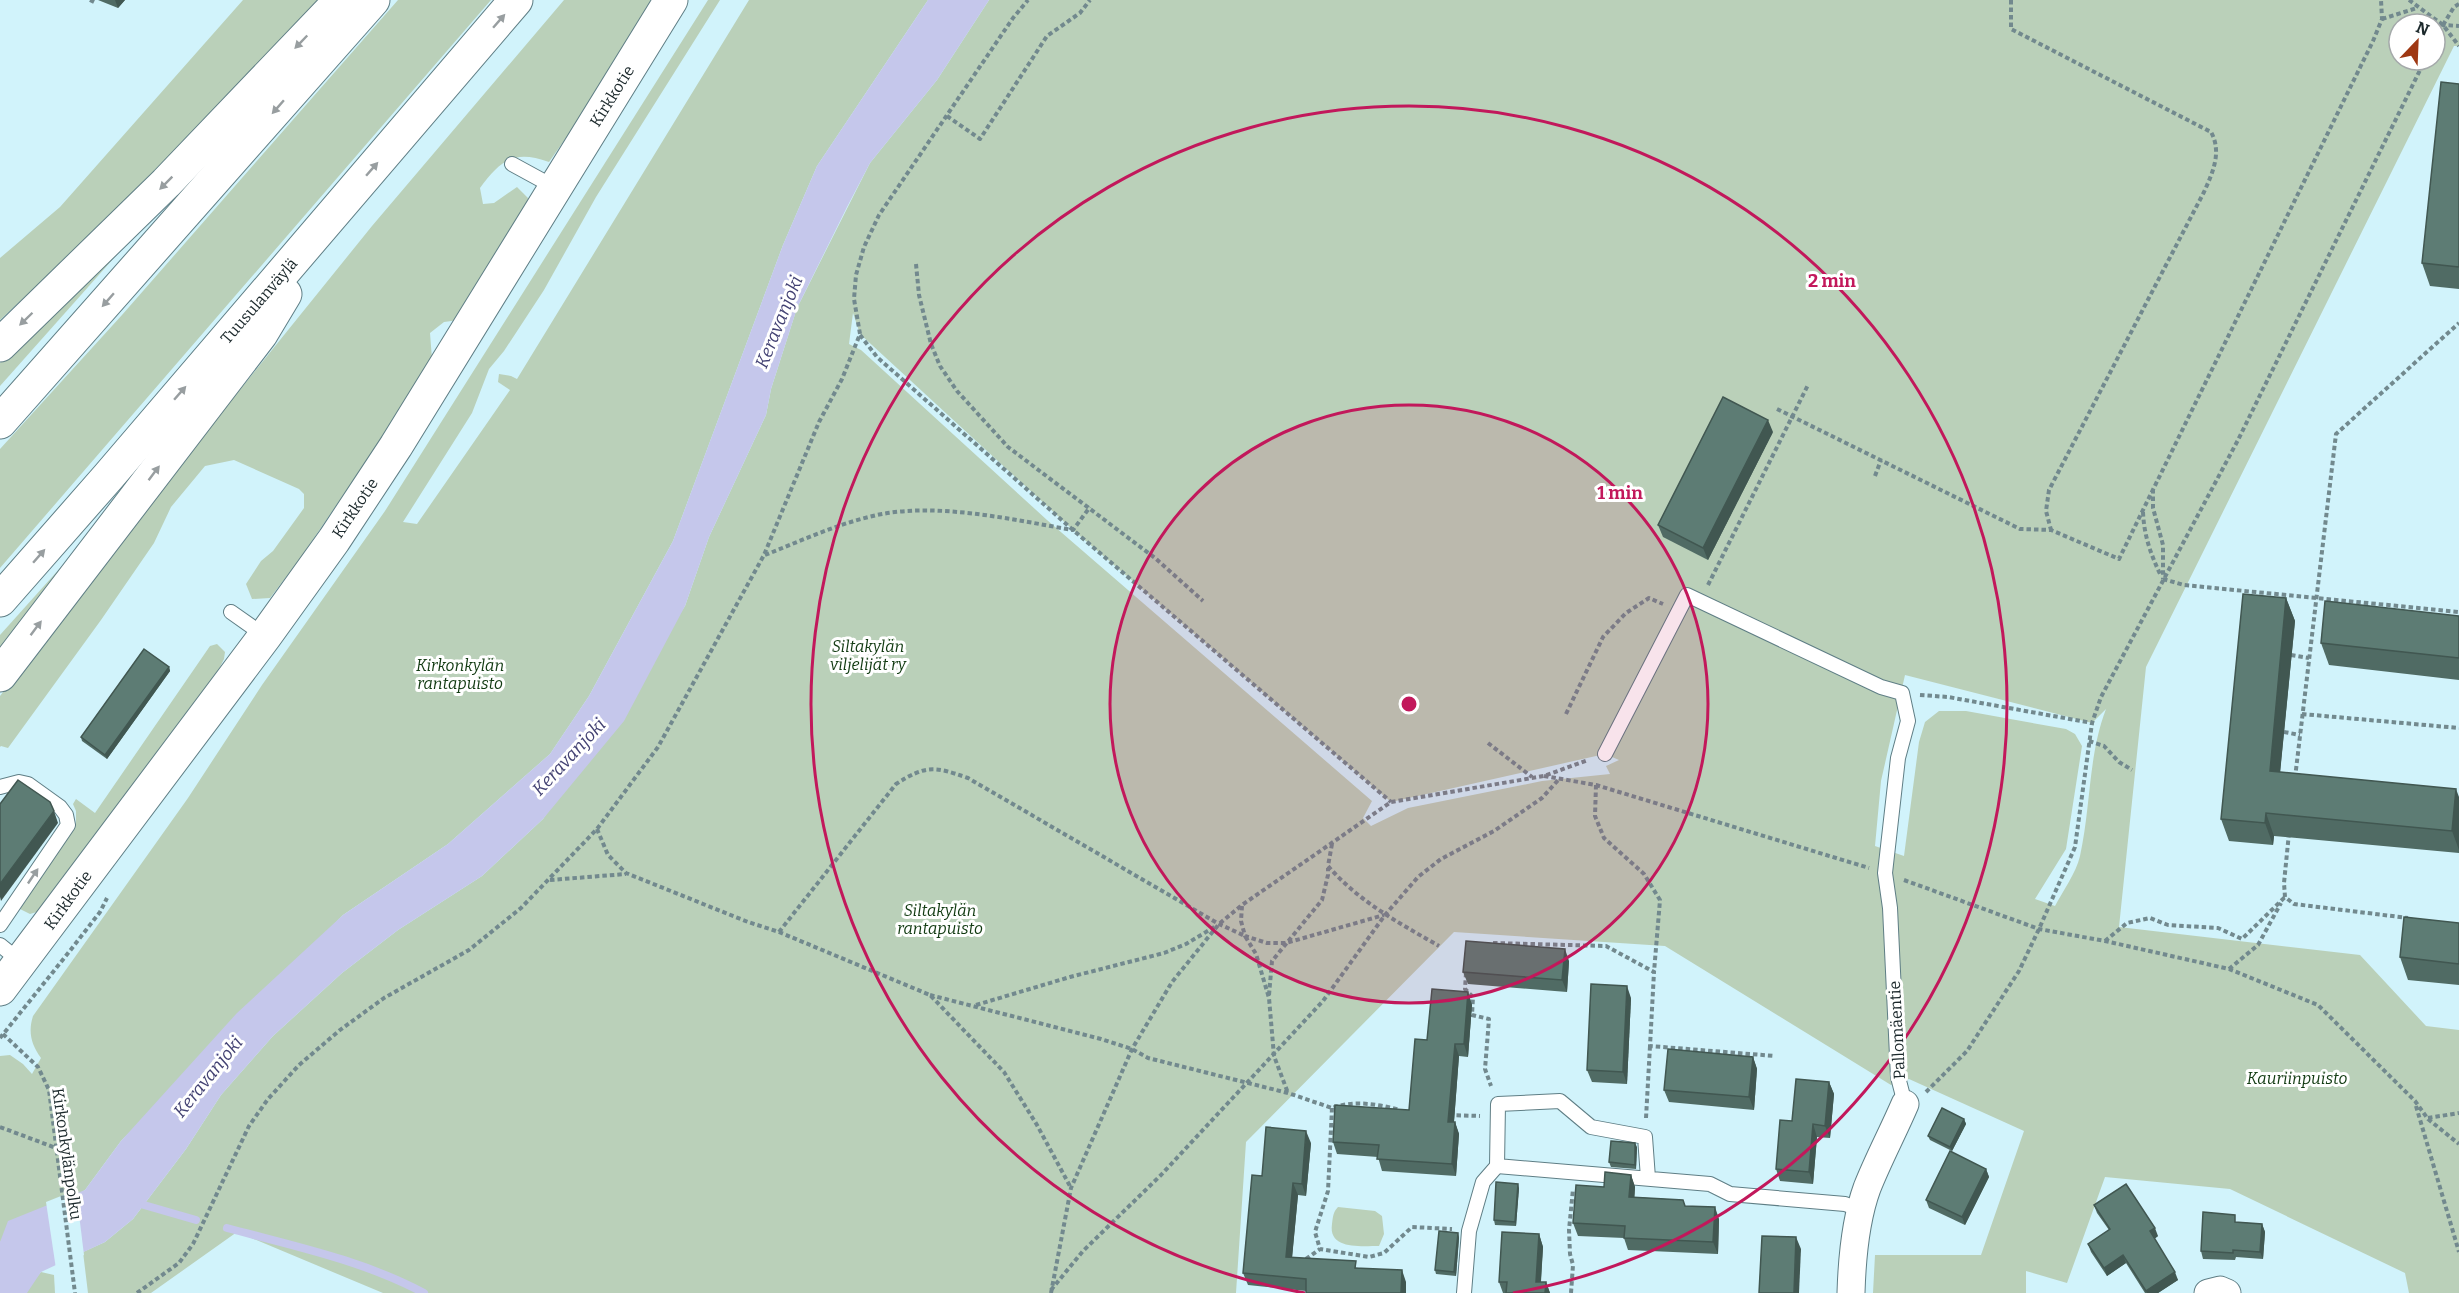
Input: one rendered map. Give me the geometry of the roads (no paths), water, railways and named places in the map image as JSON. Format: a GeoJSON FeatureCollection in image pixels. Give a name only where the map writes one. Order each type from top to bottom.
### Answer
{"type":"FeatureCollection","features":[{"type":"Feature","properties":{"kind":"main road"},"geometry":{"type":"LineString","coordinates":[[0,345],[166,183],[341,0]]}},
{"type":"Feature","properties":{"kind":"main road"},"geometry":{"type":"LineString","coordinates":[[0,422],[373,0]]}},
{"type":"Feature","properties":{"kind":"main road","name":"Tuusulanväylä"},"geometry":{"type":"LineString","coordinates":[[0,600],[516,0]]}},
{"type":"Feature","properties":{"kind":"main road","name":"Kirkkotie"},"geometry":{"type":"LineString","coordinates":[[0,989],[11,954],[265,636],[334,540],[396,446],[671,0]]}},
{"type":"Feature","properties":{"kind":"main road"},"geometry":{"type":"LineString","coordinates":[[0,675],[261,334],[334,213]]}},
{"type":"Feature","properties":{"kind":"street","name":"Pallomäentie"},"geometry":{"type":"LineString","coordinates":[[1851,1293],[1852,1262],[1867,1189],[1905,1104]]}},
{"type":"Feature","properties":{"kind":"street"},"geometry":{"type":"LineString","coordinates":[[2208,1293],[2220,1290],[2227,1293]]}},
{"type":"Feature","properties":{"kind":"lane"},"geometry":{"type":"LineString","coordinates":[[512,164],[556,188]]}},
{"type":"Feature","properties":{"kind":"lane","name":"Pallomäentie"},"geometry":{"type":"LineString","coordinates":[[1605,754],[1687,595],[1881,687],[1902,693],[1908,721],[1898,758],[1885,873],[1890,908],[1898,1077],[1905,1104]]}},
{"type":"Feature","properties":{"kind":"lane"},"geometry":{"type":"LineString","coordinates":[[231,612],[265,636]]}},
{"type":"Feature","properties":{"kind":"lane"},"geometry":{"type":"LineString","coordinates":[[0,787],[19,782],[28,784],[60,807],[66,815],[68,825],[0,925]]}},
{"type":"Feature","properties":{"kind":"lane"},"geometry":{"type":"LineString","coordinates":[[1464,1293],[1469,1231],[1483,1182],[1497,1166],[1498,1111],[1560,1101],[1591,1127],[1645,1137],[1648,1179]]}},
{"type":"Feature","properties":{"kind":"lane"},"geometry":{"type":"LineString","coordinates":[[1497,1166],[1710,1184],[1730,1194],[1845,1204],[1861,1210]]}},
{"type":"Feature","properties":{"kind":"water","name":"Keravanjoki"},"geometry":{"type":"Polygon","coordinates":[[[928,0],[989,0],[937,80],[870,163],[847,207],[797,308],[771,389],[766,415],[709,537],[685,606],[624,721],[543,819],[482,876],[398,930],[342,973],[273,1036],[221,1095],[186,1149],[133,1219],[105,1242],[41,1272],[27,1293],[0,1293],[0,1242],[8,1221],[85,1190],[121,1141],[237,1013],[343,915],[448,844],[550,754],[589,696],[673,541],[783,245],[817,166],[928,0]]]}},
{"type":"Feature","properties":{"kind":"waterway"},"geometry":{"type":"LineString","coordinates":[[144,1205],[196,1220]]}},
{"type":"Feature","properties":{"kind":"waterway"},"geometry":{"type":"LineString","coordinates":[[227,1228],[352,1263],[376,1271],[424,1293]]}},
{"type":"Feature","properties":{"kind":"park label","name":"Siltakylän viljelijät ry"},"geometry":{"type":"Point","coordinates":[868,655]}},
{"type":"Feature","properties":{"kind":"park label","name":"Kirkonkylän rantapuisto"},"geometry":{"type":"Point","coordinates":[460,674]}},
{"type":"Feature","properties":{"kind":"park label","name":"Siltakylän rantapuisto"},"geometry":{"type":"Point","coordinates":[940,919]}},
{"type":"Feature","properties":{"kind":"park label","name":"Kauriinpuisto"},"geometry":{"type":"Point","coordinates":[2297,1078]}}]}
